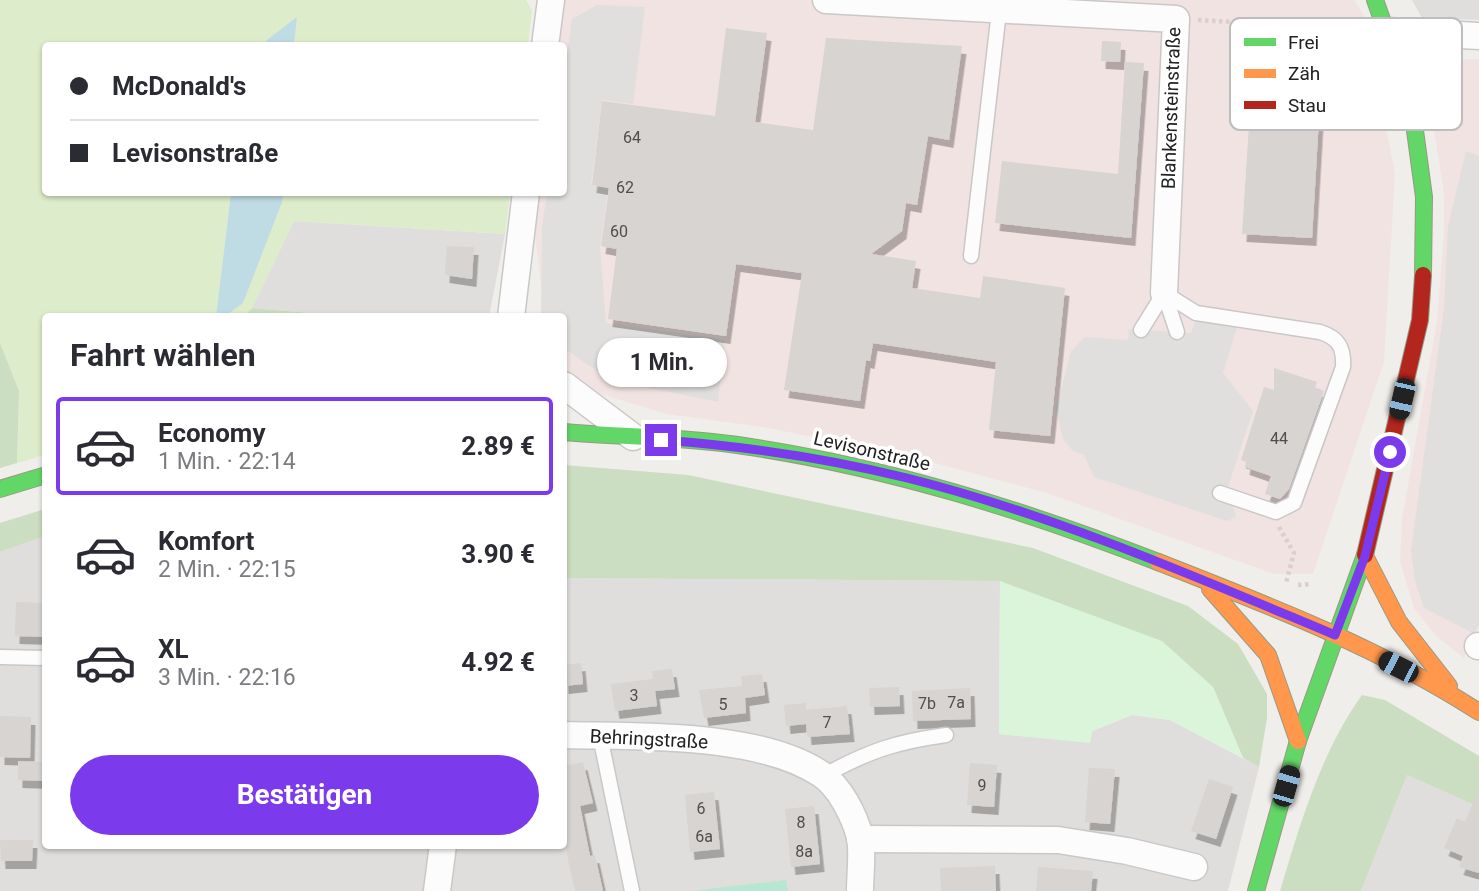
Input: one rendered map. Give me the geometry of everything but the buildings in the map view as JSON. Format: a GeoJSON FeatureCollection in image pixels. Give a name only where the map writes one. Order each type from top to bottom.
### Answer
{"type":"FeatureCollection","features":[{"type":"Feature","properties":{"kind":"main road"},"geometry":{"type":"LineString","coordinates":[[1376,0],[1382,18]]}},
{"type":"Feature","properties":{"kind":"main road"},"geometry":{"type":"LineString","coordinates":[[1256,891],[1298,741],[1365,556],[1420,320],[1426,241],[1424,197],[1415,130]]}},
{"type":"Feature","properties":{"kind":"main road","name":"Levisonstraße"},"geometry":{"type":"LineString","coordinates":[[567,432],[741,446],[908,478],[1070,529],[1198,578],[1335,635],[1459,698],[1479,712]]}},
{"type":"Feature","properties":{"kind":"main road"},"geometry":{"type":"LineString","coordinates":[[0,489],[42,476]]}},
{"type":"Feature","properties":{"kind":"main road","name":"Levisonstraße"},"geometry":{"type":"LineString","coordinates":[[1365,556],[1399,622],[1459,698]]}},
{"type":"Feature","properties":{"kind":"main road","name":"Levisonstraße"},"geometry":{"type":"LineString","coordinates":[[1198,578],[1251,632],[1268,656],[1298,741]]}},
{"type":"Feature","properties":{"kind":"street"},"geometry":{"type":"LineString","coordinates":[[546,42],[551,0]]}},
{"type":"Feature","properties":{"kind":"street","name":"Blankensteinstraße"},"geometry":{"type":"LineString","coordinates":[[826,0],[1176,19],[1164,293]]}},
{"type":"Feature","properties":{"kind":"street"},"geometry":{"type":"LineString","coordinates":[[511,313],[525,196]]}},
{"type":"Feature","properties":{"kind":"street"},"geometry":{"type":"LineString","coordinates":[[567,387],[634,438]]}},
{"type":"Feature","properties":{"kind":"street","name":"Behringstraße"},"geometry":{"type":"LineString","coordinates":[[567,735],[702,740],[773,754],[823,776],[838,791],[860,839],[860,891]]}},
{"type":"Feature","properties":{"kind":"street"},"geometry":{"type":"LineString","coordinates":[[860,839],[1058,840],[1127,851],[1194,867]]}},
{"type":"Feature","properties":{"kind":"street"},"geometry":{"type":"LineString","coordinates":[[437,891],[442,849]]}},
{"type":"Feature","properties":{"kind":"lane"},"geometry":{"type":"LineString","coordinates":[[971,256],[999,11]]}},
{"type":"Feature","properties":{"kind":"lane"},"geometry":{"type":"LineString","coordinates":[[1140,330],[1164,293]]}},
{"type":"Feature","properties":{"kind":"lane"},"geometry":{"type":"LineString","coordinates":[[1164,293],[1177,332]]}},
{"type":"Feature","properties":{"kind":"lane"},"geometry":{"type":"LineString","coordinates":[[1164,293],[1196,313],[1320,332],[1338,342],[1343,352],[1343,367],[1294,503],[1276,512],[1220,493]]}},
{"type":"Feature","properties":{"kind":"lane"},"geometry":{"type":"LineString","coordinates":[[0,657],[42,658]]}},
{"type":"Feature","properties":{"kind":"lane"},"geometry":{"type":"LineString","coordinates":[[823,776],[866,753],[897,742],[946,735]]}},
{"type":"Feature","properties":{"kind":"lane"},"geometry":{"type":"LineString","coordinates":[[600,736],[632,891]]}},
{"type":"Feature","properties":{"kind":"path"},"geometry":{"type":"LineString","coordinates":[[1176,19],[1230,22]]}},
{"type":"Feature","properties":{"kind":"path"},"geometry":{"type":"LineString","coordinates":[[1267,508],[1292,547],[1286,584],[1311,584]]}},
{"type":"Feature","properties":{"kind":"shaded area"},"geometry":{"type":"Polygon","coordinates":[[[559,0],[1354,0],[1365,18],[1230,18],[1230,130],[1387,130],[1395,174],[1384,362],[1313,574],[1274,574],[1047,493],[909,456],[763,427],[667,414],[577,387],[567,379],[567,313],[545,313],[534,227],[538,196],[567,196],[567,42],[555,42],[559,0]]]}},
{"type":"Feature","properties":{"kind":"shaded area"},"geometry":{"type":"Polygon","coordinates":[[[1412,0],[1479,0],[1479,20],[1422,18],[1412,0]]]}},
{"type":"Feature","properties":{"kind":"shaded area"},"geometry":{"type":"Polygon","coordinates":[[[597,5],[645,7],[633,104],[602,100],[591,185],[608,189],[600,247],[606,323],[725,340],[718,402],[610,380],[567,350],[567,313],[541,313],[542,227],[547,196],[567,196],[567,55],[572,19],[597,5]]]}},
{"type":"Feature","properties":{"kind":"shaded area"},"geometry":{"type":"Polygon","coordinates":[[[1462,59],[1479,59],[1479,625],[1464,658],[1435,635],[1414,608],[1400,561],[1402,519],[1437,321],[1444,234],[1444,194],[1434,130],[1462,130],[1462,59]]]}},
{"type":"Feature","properties":{"kind":"shaded area"},"geometry":{"type":"Polygon","coordinates":[[[1466,151],[1479,156],[1479,625],[1475,634],[1424,608],[1415,581],[1411,551],[1444,308],[1448,226],[1466,151]]]}},
{"type":"Feature","properties":{"kind":"shaded area"},"geometry":{"type":"Polygon","coordinates":[[[294,221],[505,234],[490,313],[311,313],[252,308],[294,221]]]}},
{"type":"Feature","properties":{"kind":"shaded area"},"geometry":{"type":"Polygon","coordinates":[[[1196,319],[1238,324],[1223,373],[1253,411],[1228,487],[1236,517],[1227,521],[1094,477],[1084,455],[1073,451],[1063,439],[1056,409],[1071,351],[1085,337],[1128,340],[1129,329],[1191,333],[1196,319]]]}},
{"type":"Feature","properties":{"kind":"shaded area"},"geometry":{"type":"Polygon","coordinates":[[[42,537],[42,849],[567,849],[567,578],[1000,581],[999,734],[1090,742],[1092,731],[1132,715],[1170,720],[1259,767],[1228,891],[0,891],[0,552],[42,537]]]}},
{"type":"Feature","properties":{"kind":"shaded area"},"geometry":{"type":"Polygon","coordinates":[[[1407,775],[1479,807],[1479,891],[1361,891],[1407,775]]]}},
{"type":"Feature","properties":{"kind":"green space"},"geometry":{"type":"Polygon","coordinates":[[[0,0],[526,0],[532,10],[528,42],[294,42],[297,18],[268,42],[42,42],[42,196],[231,196],[216,313],[42,313],[42,456],[17,463],[19,391],[0,343],[0,0]]]}},
{"type":"Feature","properties":{"kind":"green space"},"geometry":{"type":"Polygon","coordinates":[[[282,196],[510,196],[505,234],[294,221],[252,308],[248,313],[229,313],[243,303],[282,196]]]}},
{"type":"Feature","properties":{"kind":"green space"},"geometry":{"type":"Polygon","coordinates":[[[252,308],[311,313],[248,313],[252,308]]]}},
{"type":"Feature","properties":{"kind":"green space"},"geometry":{"type":"Polygon","coordinates":[[[0,343],[19,391],[17,463],[0,468],[0,343]]]}},
{"type":"Feature","properties":{"kind":"green space"},"geometry":{"type":"Polygon","coordinates":[[[567,465],[688,475],[1033,548],[1188,606],[1238,644],[1267,694],[1267,718],[1259,767],[1243,758],[1213,687],[1000,581],[567,578],[567,465]]]}},
{"type":"Feature","properties":{"kind":"green space"},"geometry":{"type":"Polygon","coordinates":[[[42,510],[42,537],[0,552],[0,523],[42,510]]]}},
{"type":"Feature","properties":{"kind":"green space"},"geometry":{"type":"Polygon","coordinates":[[[1000,581],[1162,641],[1213,687],[1243,758],[1170,720],[1132,715],[1092,731],[1090,743],[999,734],[1000,581]]]}},
{"type":"Feature","properties":{"kind":"green space"},"geometry":{"type":"Polygon","coordinates":[[[1362,695],[1385,700],[1479,756],[1479,807],[1407,775],[1361,891],[1280,891],[1323,764],[1362,695]]]}},
{"type":"Feature","properties":{"kind":"green space"},"geometry":{"type":"Polygon","coordinates":[[[786,880],[788,891],[691,891],[786,880]]]}},
{"type":"Feature","properties":{"kind":"water"},"geometry":{"type":"Polygon","coordinates":[[[297,17],[294,42],[266,42],[297,17]]]}},
{"type":"Feature","properties":{"kind":"water"},"geometry":{"type":"Polygon","coordinates":[[[231,196],[283,196],[243,303],[229,313],[216,313],[231,196]]]}},
{"type":"Feature","properties":{"kind":"traffic: fast"},"geometry":{"type":"LineString","coordinates":[[1375,0],[1381,18]]}},
{"type":"Feature","properties":{"kind":"traffic: fast"},"geometry":{"type":"LineString","coordinates":[[1415,130],[1424,197],[1423,275]]}},
{"type":"Feature","properties":{"kind":"traffic: fast"},"geometry":{"type":"LineString","coordinates":[[567,432],[722,443],[850,466],[903,478],[1006,508],[1158,562]]}},
{"type":"Feature","properties":{"kind":"traffic: fast"},"geometry":{"type":"LineString","coordinates":[[0,489],[42,476]]}},
{"type":"Feature","properties":{"kind":"traffic: fast"},"geometry":{"type":"LineString","coordinates":[[1256,891],[1298,741],[1365,555]]}},
{"type":"Feature","properties":{"kind":"traffic: slow"},"geometry":{"type":"LineString","coordinates":[[1365,556],[1399,622],[1449,686]]}},
{"type":"Feature","properties":{"kind":"traffic: slow"},"geometry":{"type":"LineString","coordinates":[[1158,562],[1323,629],[1403,668],[1479,712]]}},
{"type":"Feature","properties":{"kind":"traffic: slow"},"geometry":{"type":"LineString","coordinates":[[1210,589],[1268,655],[1298,741]]}},
{"type":"Feature","properties":{"kind":"traffic: jam"},"geometry":{"type":"LineString","coordinates":[[1365,555],[1420,320],[1423,275]]}},
{"type":"Feature","properties":{"kind":"route"},"geometry":{"type":"LineString","coordinates":[[661,440],[741,446],[908,478],[1070,529],[1335,635],[1365,556],[1390,452]]}}]}
